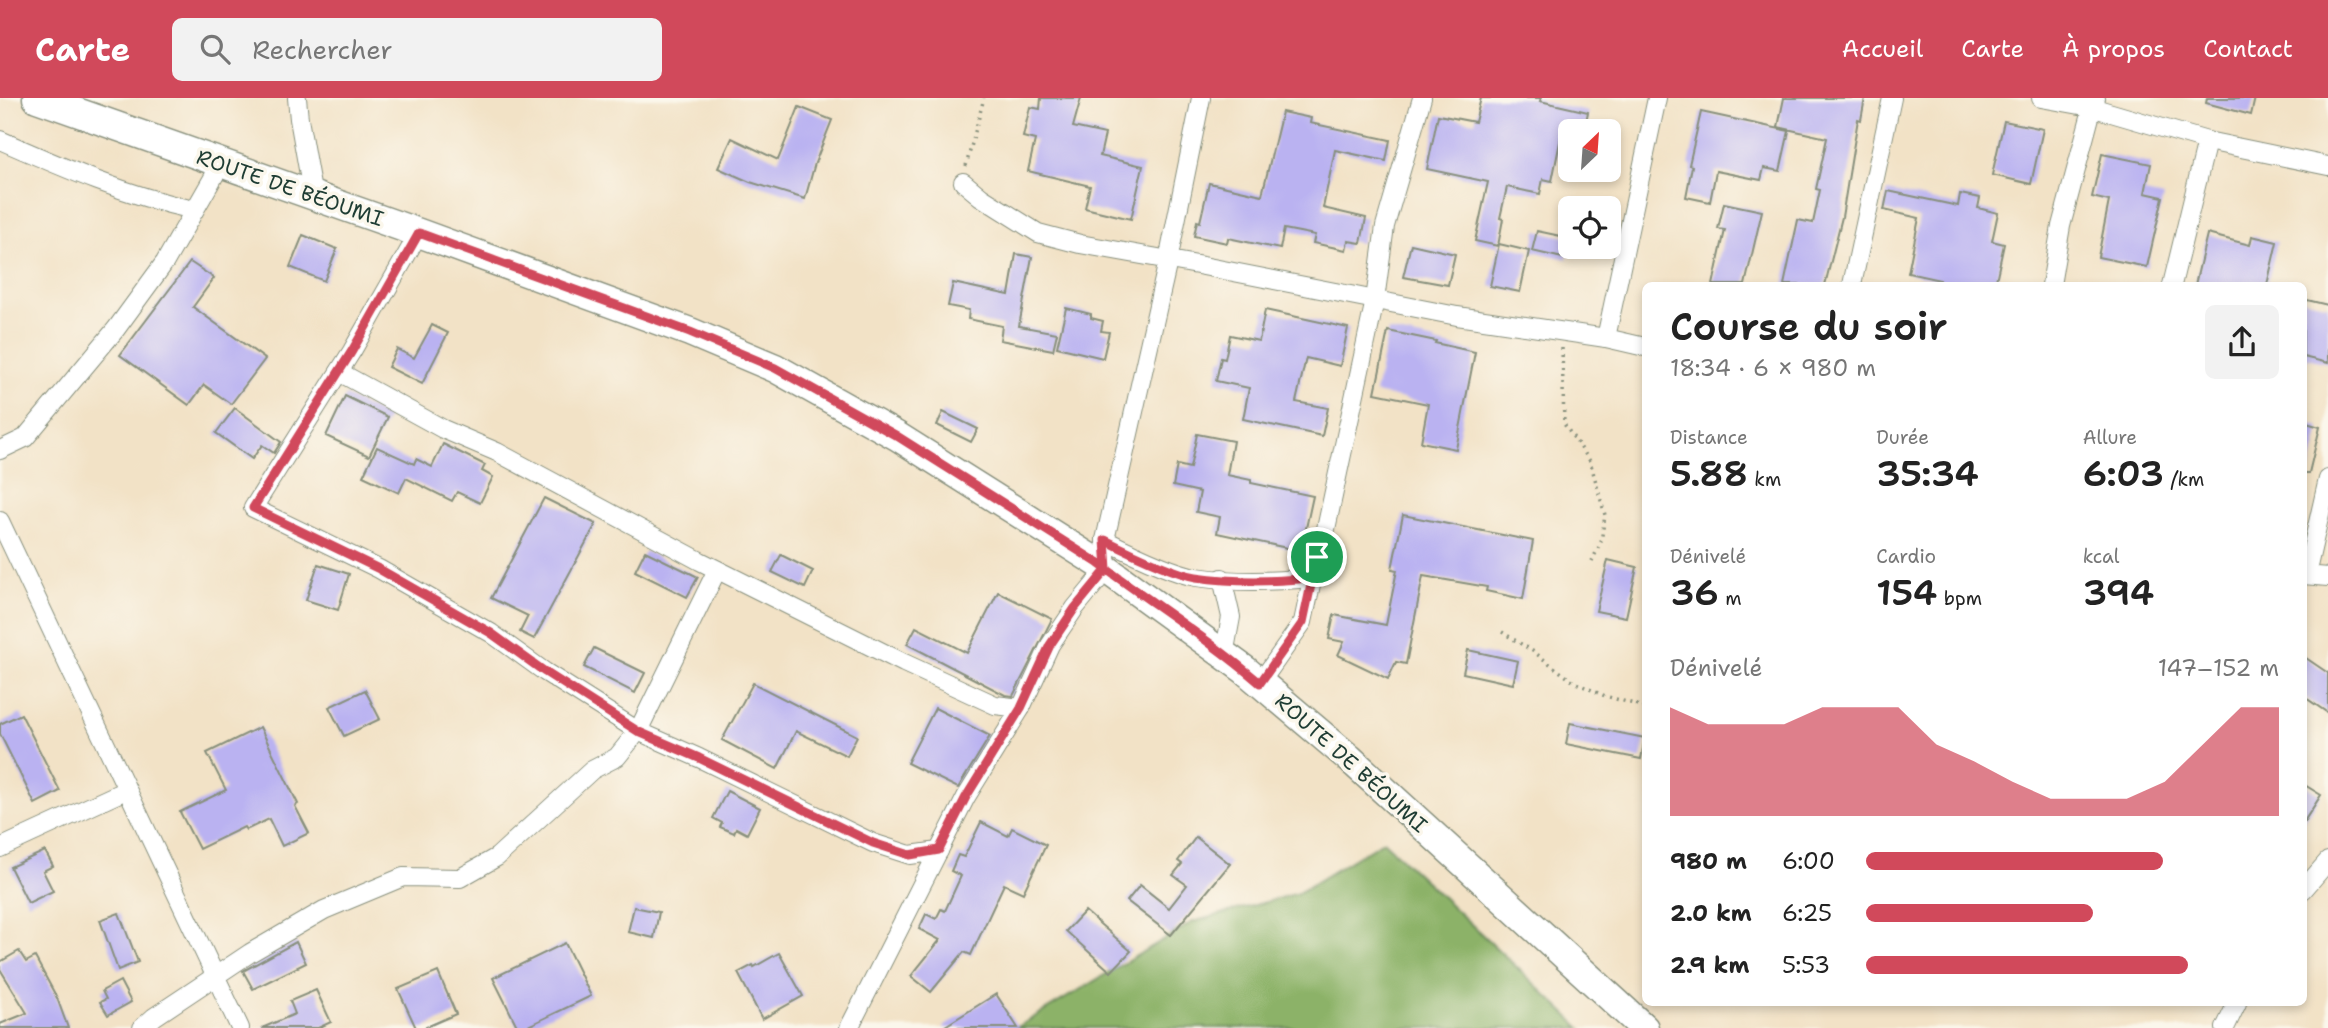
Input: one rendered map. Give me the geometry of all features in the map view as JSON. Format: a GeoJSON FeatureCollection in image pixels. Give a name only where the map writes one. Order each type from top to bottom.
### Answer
{"type":"FeatureCollection","features":[{"type":"Feature","properties":{"kind":"main road","name":"ROUTE DE BÉOUMI"},"geometry":{"type":"LineString","coordinates":[[37,98],[690,332],[775,368],[897,436],[1107,569],[1260,683],[1349,758],[1644,1028]]}},
{"type":"Feature","properties":{"kind":"street"},"geometry":{"type":"LineString","coordinates":[[297,98],[313,197]]}},
{"type":"Feature","properties":{"kind":"street"},"geometry":{"type":"LineString","coordinates":[[849,1028],[966,797],[1021,708],[1050,645],[1075,608],[1107,569],[1105,540],[1168,261],[1201,98]]}},
{"type":"Feature","properties":{"kind":"street"},"geometry":{"type":"LineString","coordinates":[[1260,683],[1303,622],[1317,557],[1331,510],[1375,300],[1385,226],[1422,98]]}},
{"type":"Feature","properties":{"kind":"street"},"geometry":{"type":"LineString","coordinates":[[1606,338],[1657,98]]}},
{"type":"Feature","properties":{"kind":"street"},"geometry":{"type":"LineString","coordinates":[[1853,282],[1892,98]]}},
{"type":"Feature","properties":{"kind":"street"},"geometry":{"type":"LineString","coordinates":[[2041,98],[2093,103],[2207,141],[2328,166]]}},
{"type":"Feature","properties":{"kind":"street"},"geometry":{"type":"LineString","coordinates":[[2052,282],[2061,226],[2093,103]]}},
{"type":"Feature","properties":{"kind":"street"},"geometry":{"type":"LineString","coordinates":[[0,140],[117,188],[151,200],[194,210]]}},
{"type":"Feature","properties":{"kind":"street"},"geometry":{"type":"LineString","coordinates":[[2173,282],[2207,141]]}},
{"type":"Feature","properties":{"kind":"street"},"geometry":{"type":"LineString","coordinates":[[0,450],[24,438],[116,330],[165,262],[221,164]]}},
{"type":"Feature","properties":{"kind":"street"},"geometry":{"type":"LineString","coordinates":[[963,182],[981,197],[1038,233],[1080,244],[1457,316],[1606,338],[1642,346]]}},
{"type":"Feature","properties":{"kind":"street"},"geometry":{"type":"LineString","coordinates":[[419,233],[339,372],[253,508],[379,569],[491,633],[545,672],[639,732],[699,758],[873,843],[910,855],[939,850]]}},
{"type":"Feature","properties":{"kind":"street"},"geometry":{"type":"LineString","coordinates":[[339,372],[443,429],[497,452],[717,570],[972,696],[995,705],[1021,708]]}},
{"type":"Feature","properties":{"kind":"street"},"geometry":{"type":"LineString","coordinates":[[2307,567],[2328,479]]}},
{"type":"Feature","properties":{"kind":"street"},"geometry":{"type":"LineString","coordinates":[[0,521],[240,1028]]}},
{"type":"Feature","properties":{"kind":"street"},"geometry":{"type":"LineString","coordinates":[[1105,540],[1194,576],[1265,582],[1299,579],[1317,557]]}},
{"type":"Feature","properties":{"kind":"street"},"geometry":{"type":"LineString","coordinates":[[142,1028],[154,1017],[250,953],[324,910],[403,877],[460,878],[497,857],[592,770],[617,757],[639,732],[717,570]]}},
{"type":"Feature","properties":{"kind":"street"},"geometry":{"type":"LineString","coordinates":[[2307,575],[2328,577]]}},
{"type":"Feature","properties":{"kind":"street"},"geometry":{"type":"LineString","coordinates":[[1222,578],[1231,617],[1224,655]]}},
{"type":"Feature","properties":{"kind":"street"},"geometry":{"type":"LineString","coordinates":[[0,848],[126,790]]}},
{"type":"Feature","properties":{"kind":"street"},"geometry":{"type":"LineString","coordinates":[[2307,885],[2328,861]]}},
{"type":"Feature","properties":{"kind":"street"},"geometry":{"type":"LineString","coordinates":[[2225,1028],[2235,1006]]}},
{"type":"Feature","properties":{"kind":"path"},"geometry":{"type":"LineString","coordinates":[[963,182],[984,98]]}},
{"type":"Feature","properties":{"kind":"path"},"geometry":{"type":"LineString","coordinates":[[1561,331],[1564,424],[1590,461],[1605,516],[1601,542],[1592,561]]}},
{"type":"Feature","properties":{"kind":"path"},"geometry":{"type":"LineString","coordinates":[[1502,632],[1574,682],[1605,696],[1642,706]]}},
{"type":"Feature","properties":{"kind":"green space"},"geometry":{"type":"Polygon","coordinates":[[[1383,841],[1581,1028],[1016,1028],[1193,922],[1298,893],[1383,841]]]}},
{"type":"Feature","properties":{"kind":"building"},"geometry":{"type":"Polygon","coordinates":[[[1041,98],[1081,98],[1073,127],[1105,134],[1100,156],[1143,166],[1131,219],[1085,208],[1090,186],[1028,171],[1035,140],[1023,137],[1030,107],[1040,109],[1041,98]]]}},
{"type":"Feature","properties":{"kind":"building"},"geometry":{"type":"Polygon","coordinates":[[[1481,98],[1541,98],[1540,101],[1588,112],[1587,119],[1558,119],[1558,152],[1552,181],[1543,179],[1540,194],[1507,187],[1500,218],[1503,219],[1498,246],[1475,241],[1488,182],[1427,169],[1438,115],[1475,122],[1481,98]]]}},
{"type":"Feature","properties":{"kind":"building"},"geometry":{"type":"Polygon","coordinates":[[[1784,98],[1865,98],[1861,120],[1858,119],[1842,217],[1826,282],[1785,282],[1798,220],[1813,223],[1820,190],[1816,189],[1827,138],[1778,127],[1784,98]]]}},
{"type":"Feature","properties":{"kind":"building"},"geometry":{"type":"Polygon","coordinates":[[[2207,98],[2255,98],[2251,115],[2206,103],[2207,98]]]}},
{"type":"Feature","properties":{"kind":"building"},"geometry":{"type":"Polygon","coordinates":[[[799,107],[832,120],[815,163],[805,199],[750,182],[718,168],[732,138],[778,160],[799,107]]]}},
{"type":"Feature","properties":{"kind":"building"},"geometry":{"type":"Polygon","coordinates":[[[1282,112],[1311,118],[1310,123],[1390,140],[1386,161],[1335,150],[1323,208],[1366,218],[1361,243],[1348,241],[1346,250],[1313,243],[1315,235],[1284,229],[1280,249],[1228,238],[1227,243],[1194,236],[1209,183],[1262,195],[1282,112]]]}},
{"type":"Feature","properties":{"kind":"building"},"geometry":{"type":"Polygon","coordinates":[[[1701,112],[1789,131],[1780,171],[1764,168],[1761,180],[1716,171],[1710,202],[1686,197],[1692,166],[1689,165],[1701,112]]]}},
{"type":"Feature","properties":{"kind":"building"},"geometry":{"type":"Polygon","coordinates":[[[2004,121],[2043,129],[2031,184],[1992,175],[2004,121]]]}},
{"type":"Feature","properties":{"kind":"building"},"geometry":{"type":"Polygon","coordinates":[[[2102,154],[2151,164],[2145,193],[2163,197],[2147,267],[2098,257],[2109,201],[2092,197],[2102,154]]]}},
{"type":"Feature","properties":{"kind":"building"},"geometry":{"type":"Polygon","coordinates":[[[1888,191],[1958,206],[1960,194],[1980,198],[1978,208],[1998,213],[1992,241],[2004,244],[1996,282],[1940,282],[1908,273],[1919,218],[1884,210],[1888,191]]]}},
{"type":"Feature","properties":{"kind":"building"},"geometry":{"type":"Polygon","coordinates":[[[1724,203],[1762,211],[1746,282],[1714,282],[1725,230],[1718,229],[1724,203]]]}},
{"type":"Feature","properties":{"kind":"building"},"geometry":{"type":"Polygon","coordinates":[[[1537,231],[1558,235],[1558,257],[1532,251],[1537,231]]]}},
{"type":"Feature","properties":{"kind":"building"},"geometry":{"type":"Polygon","coordinates":[[[2207,234],[2250,245],[2252,236],[2277,242],[2268,282],[2196,282],[2207,234]]]}},
{"type":"Feature","properties":{"kind":"building"},"geometry":{"type":"Polygon","coordinates":[[[303,235],[337,249],[324,281],[290,267],[303,235]]]}},
{"type":"Feature","properties":{"kind":"building"},"geometry":{"type":"Polygon","coordinates":[[[1411,244],[1455,254],[1448,285],[1403,277],[1411,244]]]}},
{"type":"Feature","properties":{"kind":"building"},"geometry":{"type":"Polygon","coordinates":[[[1499,244],[1529,251],[1520,292],[1490,286],[1499,244]]]}},
{"type":"Feature","properties":{"kind":"building"},"geometry":{"type":"Polygon","coordinates":[[[1016,254],[1032,257],[1019,326],[1057,333],[1053,350],[1000,340],[1002,326],[968,319],[969,310],[948,306],[953,283],[1009,295],[1016,254]]]}},
{"type":"Feature","properties":{"kind":"building"},"geometry":{"type":"Polygon","coordinates":[[[190,262],[214,278],[193,307],[265,359],[231,404],[204,385],[189,405],[120,355],[190,262]]]}},
{"type":"Feature","properties":{"kind":"building"},"geometry":{"type":"Polygon","coordinates":[[[2307,300],[2328,305],[2328,363],[2307,358],[2307,300]]]}},
{"type":"Feature","properties":{"kind":"building"},"geometry":{"type":"Polygon","coordinates":[[[1066,308],[1091,314],[1091,318],[1103,321],[1101,331],[1109,332],[1103,358],[1057,347],[1066,308]]]}},
{"type":"Feature","properties":{"kind":"building"},"geometry":{"type":"Polygon","coordinates":[[[1265,310],[1348,328],[1340,366],[1306,358],[1296,402],[1328,408],[1322,436],[1243,419],[1249,388],[1216,381],[1221,358],[1225,359],[1230,335],[1259,341],[1265,310]]]}},
{"type":"Feature","properties":{"kind":"building"},"geometry":{"type":"Polygon","coordinates":[[[432,325],[448,333],[422,384],[388,367],[397,349],[414,358],[432,325]]]}},
{"type":"Feature","properties":{"kind":"building"},"geometry":{"type":"Polygon","coordinates":[[[1388,331],[1475,352],[1456,449],[1421,442],[1428,404],[1375,393],[1388,331]]]}},
{"type":"Feature","properties":{"kind":"building"},"geometry":{"type":"Polygon","coordinates":[[[345,396],[388,417],[369,456],[326,436],[345,396]]]}},
{"type":"Feature","properties":{"kind":"building"},"geometry":{"type":"Polygon","coordinates":[[[235,408],[281,442],[274,453],[262,445],[252,459],[216,433],[235,408]]]}},
{"type":"Feature","properties":{"kind":"building"},"geometry":{"type":"Polygon","coordinates":[[[943,412],[978,429],[971,442],[937,425],[943,412]]]}},
{"type":"Feature","properties":{"kind":"building"},"geometry":{"type":"Polygon","coordinates":[[[2307,423],[2320,427],[2307,473],[2307,423]]]}},
{"type":"Feature","properties":{"kind":"building"},"geometry":{"type":"Polygon","coordinates":[[[1197,434],[1233,441],[1227,475],[1313,496],[1301,551],[1217,533],[1220,517],[1196,512],[1200,492],[1173,486],[1177,465],[1190,468],[1197,434]]]}},
{"type":"Feature","properties":{"kind":"building"},"geometry":{"type":"Polygon","coordinates":[[[443,444],[485,465],[482,471],[493,477],[480,503],[457,492],[452,501],[406,478],[399,493],[363,476],[377,447],[414,464],[416,459],[432,467],[443,444]]]}},
{"type":"Feature","properties":{"kind":"building"},"geometry":{"type":"Polygon","coordinates":[[[544,498],[596,524],[534,639],[520,632],[528,616],[491,598],[544,498]]]}},
{"type":"Feature","properties":{"kind":"building"},"geometry":{"type":"Polygon","coordinates":[[[1403,515],[1533,541],[1523,599],[1486,591],[1487,587],[1423,576],[1406,664],[1396,662],[1388,679],[1338,655],[1344,642],[1329,639],[1334,615],[1386,625],[1397,570],[1392,569],[1403,515]]]}},
{"type":"Feature","properties":{"kind":"building"},"geometry":{"type":"Polygon","coordinates":[[[645,551],[698,577],[687,597],[635,571],[645,551]]]}},
{"type":"Feature","properties":{"kind":"building"},"geometry":{"type":"Polygon","coordinates":[[[781,555],[813,571],[805,588],[772,572],[781,555]]]}},
{"type":"Feature","properties":{"kind":"building"},"geometry":{"type":"Polygon","coordinates":[[[1608,560],[1637,567],[1626,617],[1596,611],[1608,560]]]}},
{"type":"Feature","properties":{"kind":"building"},"geometry":{"type":"Polygon","coordinates":[[[318,564],[349,574],[338,610],[306,600],[318,564]]]}},
{"type":"Feature","properties":{"kind":"building"},"geometry":{"type":"Polygon","coordinates":[[[998,592],[1052,619],[1013,696],[1005,695],[907,644],[916,627],[967,653],[998,592]]]}},
{"type":"Feature","properties":{"kind":"building"},"geometry":{"type":"Polygon","coordinates":[[[594,648],[645,673],[635,693],[584,667],[594,648]]]}},
{"type":"Feature","properties":{"kind":"building"},"geometry":{"type":"Polygon","coordinates":[[[1468,650],[1518,661],[1513,684],[1463,673],[1468,650]]]}},
{"type":"Feature","properties":{"kind":"building"},"geometry":{"type":"Polygon","coordinates":[[[2307,659],[2328,673],[2328,713],[2307,699],[2307,659]]]}},
{"type":"Feature","properties":{"kind":"building"},"geometry":{"type":"Polygon","coordinates":[[[753,683],[857,736],[847,756],[796,731],[777,769],[722,740],[753,683]]]}},
{"type":"Feature","properties":{"kind":"building"},"geometry":{"type":"Polygon","coordinates":[[[365,690],[380,719],[344,736],[329,707],[365,690]]]}},
{"type":"Feature","properties":{"kind":"building"},"geometry":{"type":"Polygon","coordinates":[[[935,708],[990,736],[958,788],[907,763],[935,708]]]}},
{"type":"Feature","properties":{"kind":"building"},"geometry":{"type":"Polygon","coordinates":[[[21,714],[60,791],[35,804],[0,734],[0,724],[21,714]]]}},
{"type":"Feature","properties":{"kind":"building"},"geometry":{"type":"Polygon","coordinates":[[[1570,723],[1642,737],[1642,754],[1641,759],[1566,744],[1570,723]]]}},
{"type":"Feature","properties":{"kind":"building"},"geometry":{"type":"Polygon","coordinates":[[[260,727],[298,804],[295,806],[309,833],[282,846],[269,819],[246,830],[244,827],[199,849],[180,812],[226,790],[207,753],[260,727]]]}},
{"type":"Feature","properties":{"kind":"building"},"geometry":{"type":"Polygon","coordinates":[[[2307,786],[2321,795],[2307,817],[2307,786]]]}},
{"type":"Feature","properties":{"kind":"building"},"geometry":{"type":"Polygon","coordinates":[[[727,791],[760,808],[747,834],[736,828],[734,833],[720,827],[722,823],[713,818],[727,791]]]}},
{"type":"Feature","properties":{"kind":"building"},"geometry":{"type":"Polygon","coordinates":[[[981,822],[1008,836],[1012,828],[1046,845],[1023,893],[1004,884],[971,955],[964,952],[931,992],[911,976],[940,940],[919,929],[926,914],[936,919],[941,909],[945,911],[961,876],[951,871],[958,855],[964,857],[981,822]]]}},
{"type":"Feature","properties":{"kind":"building"},"geometry":{"type":"Polygon","coordinates":[[[1196,837],[1230,864],[1171,935],[1127,901],[1140,885],[1169,908],[1187,885],[1173,875],[1182,864],[1178,861],[1196,837]]]}},
{"type":"Feature","properties":{"kind":"building"},"geometry":{"type":"Polygon","coordinates":[[[45,851],[53,866],[43,871],[53,891],[28,903],[10,867],[45,851]]]}},
{"type":"Feature","properties":{"kind":"building"},"geometry":{"type":"Polygon","coordinates":[[[634,907],[659,912],[654,938],[628,932],[634,907]]]}},
{"type":"Feature","properties":{"kind":"building"},"geometry":{"type":"Polygon","coordinates":[[[1085,911],[1131,951],[1111,972],[1066,931],[1085,911]]]}},
{"type":"Feature","properties":{"kind":"building"},"geometry":{"type":"Polygon","coordinates":[[[119,913],[138,962],[118,970],[100,920],[119,913]]]}},
{"type":"Feature","properties":{"kind":"building"},"geometry":{"type":"Polygon","coordinates":[[[296,942],[306,963],[253,989],[243,971],[296,942]]]}},
{"type":"Feature","properties":{"kind":"building"},"geometry":{"type":"Polygon","coordinates":[[[565,943],[591,996],[524,1028],[518,1028],[493,978],[565,943]]]}},
{"type":"Feature","properties":{"kind":"building"},"geometry":{"type":"Polygon","coordinates":[[[19,951],[26,962],[35,957],[57,998],[68,1028],[0,1028],[0,1024],[27,1013],[0,969],[0,962],[19,951]]]}},
{"type":"Feature","properties":{"kind":"building"},"geometry":{"type":"Polygon","coordinates":[[[779,953],[803,996],[762,1019],[738,973],[779,953]]]}},
{"type":"Feature","properties":{"kind":"building"},"geometry":{"type":"Polygon","coordinates":[[[438,972],[456,1014],[424,1028],[416,1028],[398,989],[438,972]]]}},
{"type":"Feature","properties":{"kind":"building"},"geometry":{"type":"Polygon","coordinates":[[[120,981],[131,1002],[108,1015],[100,1002],[106,999],[102,991],[120,981]]]}},
{"type":"Feature","properties":{"kind":"building"},"geometry":{"type":"Polygon","coordinates":[[[316,990],[331,1022],[318,1028],[262,1028],[295,1014],[290,1001],[316,990]]]}},
{"type":"Feature","properties":{"kind":"building"},"geometry":{"type":"Polygon","coordinates":[[[996,994],[1018,1028],[942,1028],[996,994]]]}},
{"type":"Feature","properties":{"kind":"route"},"geometry":{"type":"LineString","coordinates":[[1317,557],[1299,579],[1265,582],[1194,576],[1105,540],[1107,569],[1075,608],[1050,645],[1021,708],[966,797],[939,850],[910,855],[873,843],[699,758],[639,732],[545,672],[491,633],[379,569],[253,508],[352,351],[419,233],[690,332],[775,368],[897,436],[1098,563],[1107,569],[1245,670],[1260,683],[1303,622],[1317,557]]}}]}
